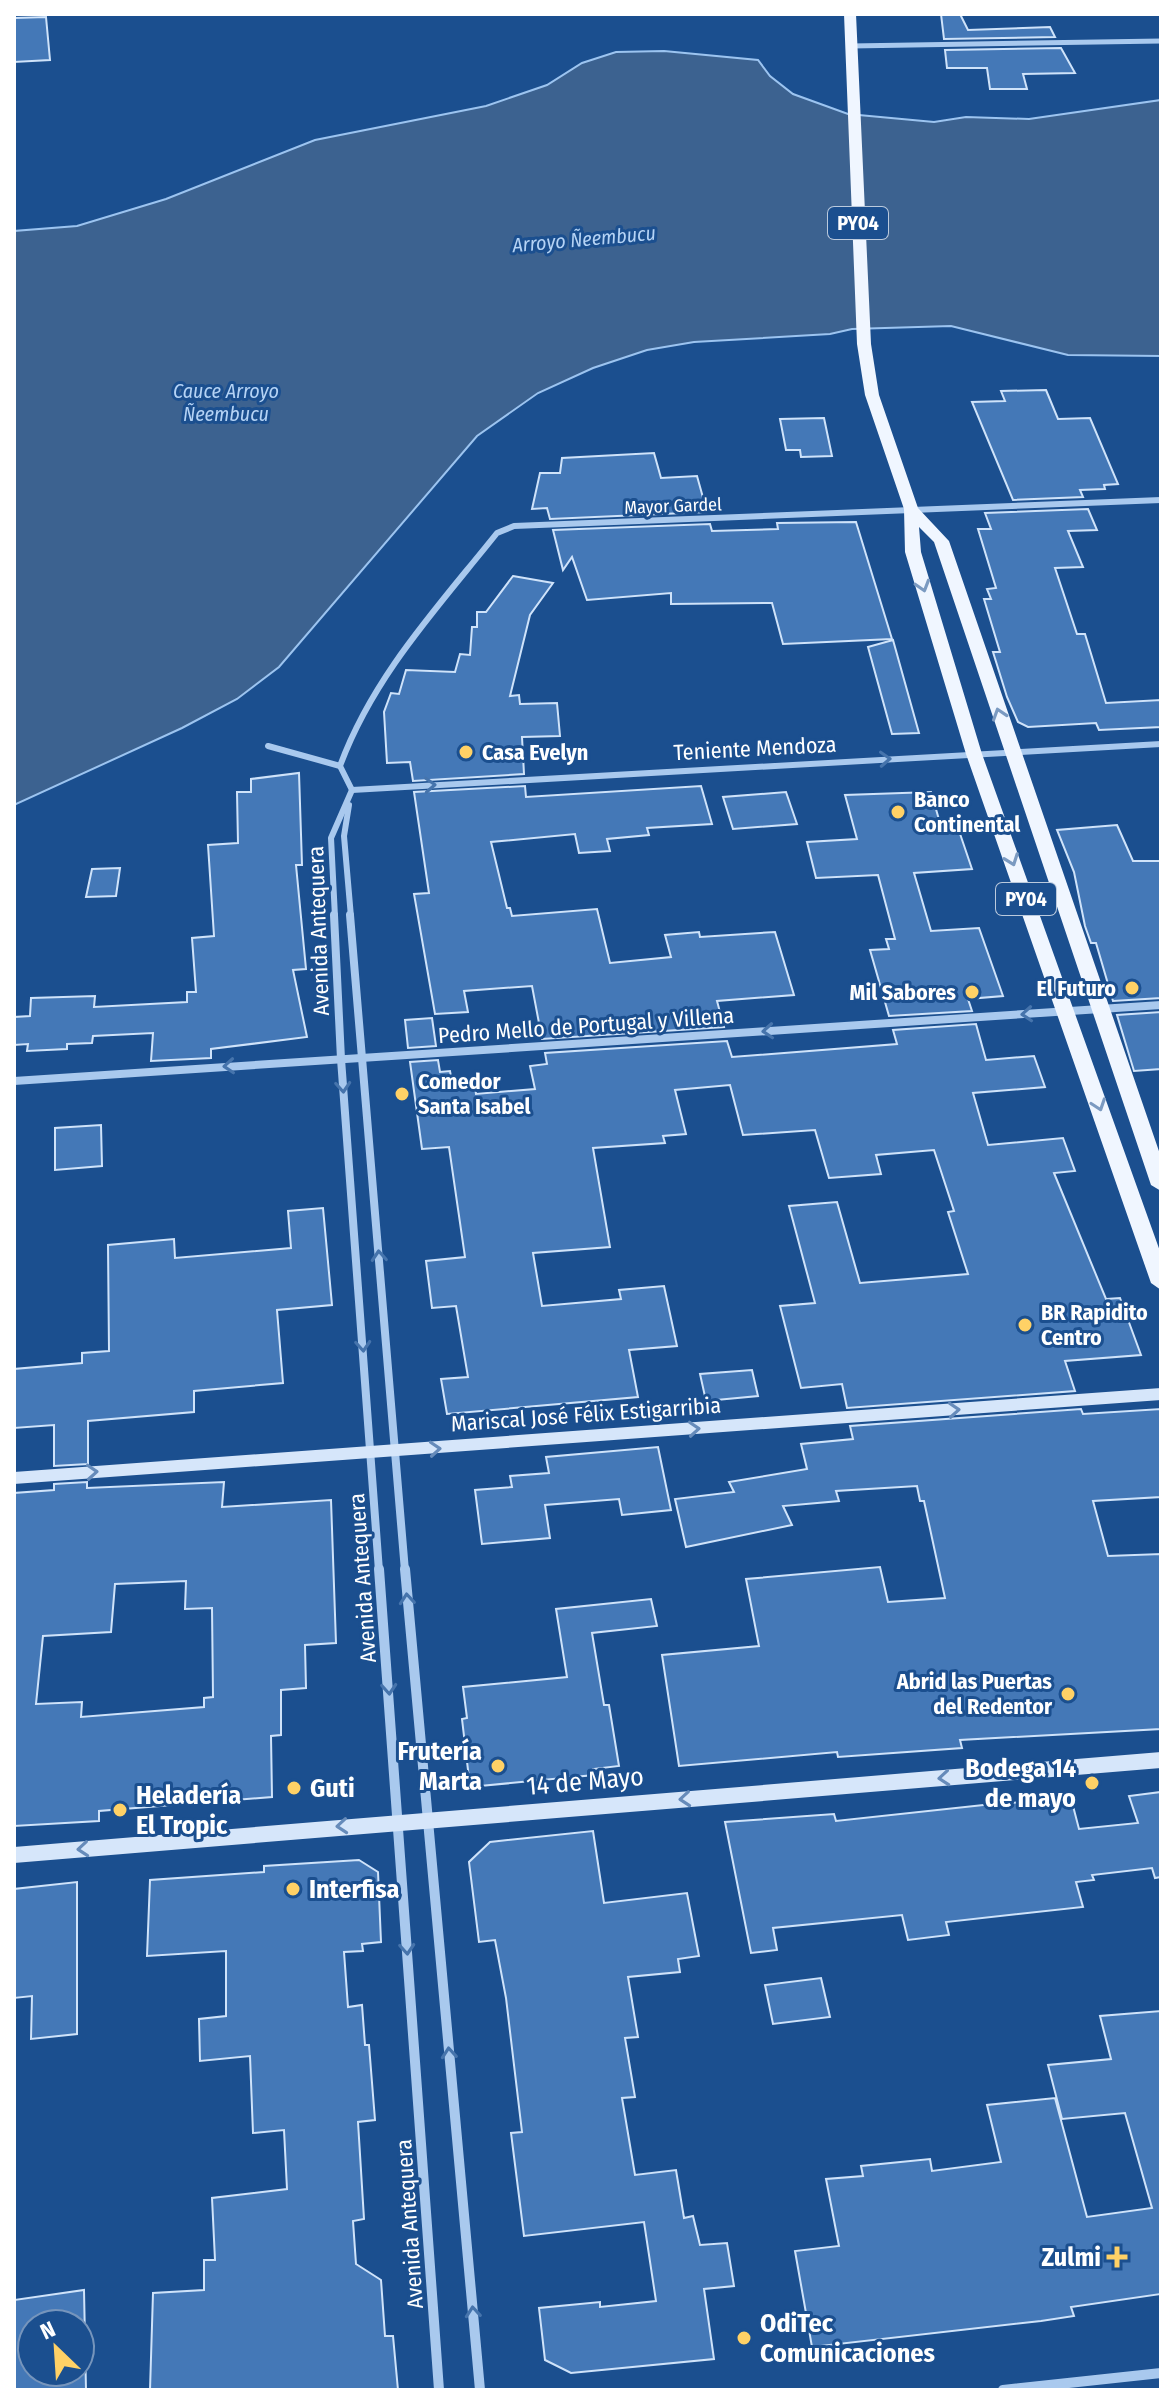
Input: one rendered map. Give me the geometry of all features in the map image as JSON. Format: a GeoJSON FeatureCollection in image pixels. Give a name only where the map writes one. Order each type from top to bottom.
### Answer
{"type":"FeatureCollection","features":[{"type":"Feature","properties":{"kind":"main road","name":"PY04"},"geometry":{"type":"LineString","coordinates":[[850,14],[864,344],[872,395],[911,509],[913,552],[974,754],[1161,1283]]}},
{"type":"Feature","properties":{"kind":"main road","name":"PY04"},"geometry":{"type":"LineString","coordinates":[[911,509],[941,541],[1161,1185]]}},
{"type":"Feature","properties":{"kind":"main road","name":"Mariscal José Félix Estigarribia"},"geometry":{"type":"LineString","coordinates":[[14,1478],[1161,1394]]}},
{"type":"Feature","properties":{"kind":"main road","name":"14 de Mayo"},"geometry":{"type":"LineString","coordinates":[[14,1855],[1161,1760]]}},
{"type":"Feature","properties":{"kind":"street"},"geometry":{"type":"LineString","coordinates":[[851,46],[1161,41]]}},
{"type":"Feature","properties":{"kind":"street","name":"Mayor Gardel"},"geometry":{"type":"LineString","coordinates":[[340,766],[348,738],[369,699],[497,533],[514,526],[1161,500]]}},
{"type":"Feature","properties":{"kind":"street","name":"Teniente Mendoza"},"geometry":{"type":"LineString","coordinates":[[352,790],[1161,744]]}},
{"type":"Feature","properties":{"kind":"street"},"geometry":{"type":"LineString","coordinates":[[268,746],[340,766],[352,790]]}},
{"type":"Feature","properties":{"kind":"street","name":"Avenida Antequera"},"geometry":{"type":"LineString","coordinates":[[352,790],[344,836],[394,1452],[480,2390]]}},
{"type":"Feature","properties":{"kind":"street","name":"Avenida Antequera"},"geometry":{"type":"LineString","coordinates":[[352,790],[331,838],[341,1059],[439,2390]]}},
{"type":"Feature","properties":{"kind":"street","name":"Pedro Mello de Portugal y Villena"},"geometry":{"type":"LineString","coordinates":[[14,1081],[1161,1005]]}},
{"type":"Feature","properties":{"kind":"street"},"geometry":{"type":"LineString","coordinates":[[1003,2390],[1161,2373]]}},
{"type":"Feature","properties":{"kind":"water","name":"Cauce Arroyo Ñeembucu"},"geometry":{"type":"Polygon","coordinates":[[[664,51],[758,60],[770,76],[793,94],[848,114],[934,122],[966,117],[1029,119],[1161,100],[1161,356],[1068,355],[951,326],[852,329],[830,334],[694,342],[647,350],[593,368],[538,393],[477,436],[279,667],[237,699],[182,728],[14,805],[14,231],[77,226],[166,199],[315,140],[486,106],[547,85],[582,63],[616,52],[664,51]]]}},
{"type":"Feature","properties":{"kind":"building"},"geometry":{"type":"Polygon","coordinates":[[[941,14],[960,14],[968,30],[1050,27],[1055,37],[944,39],[941,14]]]}},
{"type":"Feature","properties":{"kind":"building"},"geometry":{"type":"Polygon","coordinates":[[[46,17],[50,60],[14,62],[14,18],[46,17]]]}},
{"type":"Feature","properties":{"kind":"building"},"geometry":{"type":"Polygon","coordinates":[[[1061,48],[1075,73],[1023,74],[1027,89],[990,89],[987,68],[947,68],[945,50],[1061,48]]]}},
{"type":"Feature","properties":{"kind":"building"},"geometry":{"type":"Polygon","coordinates":[[[1046,390],[1058,419],[1090,418],[1118,484],[1104,485],[1105,489],[1080,490],[1083,497],[1013,500],[972,402],[1005,401],[1001,391],[1046,390]]]}},
{"type":"Feature","properties":{"kind":"building"},"geometry":{"type":"Polygon","coordinates":[[[824,418],[832,456],[801,457],[800,450],[786,450],[780,419],[824,418]]]}},
{"type":"Feature","properties":{"kind":"building"},"geometry":{"type":"Polygon","coordinates":[[[654,453],[661,478],[697,476],[707,512],[550,519],[547,508],[532,509],[540,473],[560,473],[562,458],[654,453]]]}},
{"type":"Feature","properties":{"kind":"building"},"geometry":{"type":"Polygon","coordinates":[[[1088,509],[1097,530],[1068,531],[1083,567],[1055,568],[1077,634],[1085,634],[1106,703],[1161,700],[1161,727],[1099,730],[1096,723],[1028,727],[1018,722],[1007,697],[993,652],[1000,652],[984,599],[991,599],[987,589],[996,588],[978,529],[991,529],[985,513],[1088,509]]]}},
{"type":"Feature","properties":{"kind":"building"},"geometry":{"type":"Polygon","coordinates":[[[856,522],[892,639],[783,644],[772,603],[671,604],[671,593],[587,600],[572,557],[563,570],[553,530],[710,524],[712,531],[778,529],[777,523],[856,522]]]}},
{"type":"Feature","properties":{"kind":"building"},"geometry":{"type":"Polygon","coordinates":[[[513,576],[553,583],[530,615],[510,696],[519,695],[520,704],[557,703],[560,736],[522,737],[524,774],[413,781],[410,762],[387,763],[384,712],[391,693],[399,694],[406,670],[455,672],[460,654],[470,655],[472,627],[477,627],[477,612],[486,612],[513,576]]]}},
{"type":"Feature","properties":{"kind":"building"},"geometry":{"type":"Polygon","coordinates":[[[893,640],[919,733],[892,734],[868,647],[893,640]]]}},
{"type":"Feature","properties":{"kind":"building"},"geometry":{"type":"Polygon","coordinates":[[[299,773],[302,865],[296,865],[306,969],[293,970],[307,1037],[211,1049],[211,1058],[151,1061],[153,1033],[93,1036],[92,1043],[67,1044],[67,1049],[27,1051],[28,1044],[14,1045],[14,1017],[30,1016],[31,998],[95,996],[94,1007],[187,1002],[187,992],[196,992],[192,938],[214,936],[208,845],[238,843],[237,792],[251,792],[251,779],[299,773]]]}},
{"type":"Feature","properties":{"kind":"building"},"geometry":{"type":"Polygon","coordinates":[[[525,786],[526,797],[701,786],[712,824],[647,828],[649,835],[607,839],[610,851],[579,853],[575,834],[491,842],[507,908],[510,908],[512,916],[597,909],[610,963],[671,957],[665,935],[699,932],[700,937],[775,932],[794,995],[717,1001],[724,1027],[542,1039],[532,986],[464,991],[468,1012],[435,1014],[414,894],[429,893],[414,792],[525,786]]]}},
{"type":"Feature","properties":{"kind":"building"},"geometry":{"type":"Polygon","coordinates":[[[786,792],[797,824],[733,829],[723,797],[786,792]]]}},
{"type":"Feature","properties":{"kind":"building"},"geometry":{"type":"Polygon","coordinates":[[[931,792],[940,823],[956,822],[972,869],[914,873],[931,931],[979,928],[1003,996],[968,999],[972,1011],[889,1016],[870,950],[889,949],[886,939],[895,939],[878,875],[816,878],[807,842],[857,839],[845,795],[931,792]]]}},
{"type":"Feature","properties":{"kind":"building"},"geometry":{"type":"Polygon","coordinates":[[[1117,825],[1133,861],[1161,861],[1161,998],[1113,1001],[1096,943],[1091,943],[1085,926],[1074,872],[1057,830],[1117,825]]]}},
{"type":"Feature","properties":{"kind":"building"},"geometry":{"type":"Polygon","coordinates":[[[120,868],[116,896],[86,897],[92,869],[120,868]]]}},
{"type":"Feature","properties":{"kind":"building"},"geometry":{"type":"Polygon","coordinates":[[[1161,1012],[1161,1069],[1134,1071],[1117,1015],[1161,1012]]]}},
{"type":"Feature","properties":{"kind":"building"},"geometry":{"type":"Polygon","coordinates":[[[432,1018],[436,1046],[408,1048],[405,1020],[432,1018]]]}},
{"type":"Feature","properties":{"kind":"building"},"geometry":{"type":"Polygon","coordinates":[[[976,1024],[986,1060],[1034,1056],[1045,1087],[973,1093],[988,1145],[1063,1138],[1075,1171],[1054,1173],[1106,1299],[1120,1298],[1141,1355],[1065,1361],[1075,1391],[847,1408],[842,1384],[801,1388],[780,1306],[815,1303],[789,1206],[837,1202],[860,1283],[968,1274],[948,1212],[954,1211],[934,1150],[876,1155],[881,1174],[829,1178],[815,1130],[743,1135],[730,1085],[675,1090],[686,1134],[663,1136],[665,1143],[593,1148],[610,1247],[533,1253],[542,1306],[621,1299],[619,1290],[664,1286],[677,1346],[629,1350],[638,1397],[447,1414],[441,1379],[468,1377],[456,1306],[432,1308],[426,1261],[465,1257],[449,1147],[422,1149],[410,1062],[438,1060],[440,1072],[450,1071],[452,1082],[474,1080],[476,1094],[535,1089],[530,1066],[547,1064],[545,1053],[727,1041],[732,1057],[897,1044],[893,1030],[976,1024]]]}},
{"type":"Feature","properties":{"kind":"building"},"geometry":{"type":"Polygon","coordinates":[[[101,1125],[102,1166],[55,1170],[55,1128],[101,1125]]]}},
{"type":"Feature","properties":{"kind":"building"},"geometry":{"type":"Polygon","coordinates":[[[323,1208],[332,1305],[277,1310],[283,1383],[194,1391],[194,1412],[88,1421],[88,1464],[54,1466],[54,1425],[14,1428],[14,1369],[82,1363],[82,1353],[109,1351],[108,1245],[174,1239],[175,1258],[291,1248],[288,1211],[323,1208]]]}},
{"type":"Feature","properties":{"kind":"building"},"geometry":{"type":"Polygon","coordinates":[[[752,1370],[758,1396],[706,1401],[700,1374],[752,1370]]]}},
{"type":"Feature","properties":{"kind":"building"},"geometry":{"type":"Polygon","coordinates":[[[1081,1409],[1083,1414],[1161,1409],[1161,1497],[1093,1501],[1108,1556],[1161,1554],[1161,1729],[960,1740],[962,1748],[838,1757],[837,1752],[679,1766],[662,1655],[759,1646],[746,1579],[880,1567],[888,1602],[945,1598],[924,1501],[920,1501],[917,1486],[836,1491],[839,1501],[783,1506],[792,1525],[686,1547],[675,1499],[734,1492],[729,1482],[807,1469],[801,1444],[853,1439],[850,1426],[1081,1409]]]}},
{"type":"Feature","properties":{"kind":"building"},"geometry":{"type":"Polygon","coordinates":[[[658,1447],[671,1510],[622,1515],[619,1499],[545,1505],[550,1538],[482,1544],[475,1490],[512,1487],[510,1476],[549,1473],[546,1457],[658,1447]]]}},
{"type":"Feature","properties":{"kind":"building"},"geometry":{"type":"Polygon","coordinates":[[[87,1482],[87,1488],[224,1482],[222,1507],[331,1500],[336,1643],[305,1645],[306,1688],[281,1690],[281,1735],[271,1736],[272,1797],[99,1811],[99,1821],[14,1826],[14,1493],[54,1490],[54,1484],[87,1482]],[[186,1581],[115,1584],[111,1632],[43,1636],[36,1704],[82,1702],[81,1717],[204,1707],[204,1698],[213,1697],[212,1608],[185,1609],[186,1581]]]}},
{"type":"Feature","properties":{"kind":"building"},"geometry":{"type":"Polygon","coordinates":[[[651,1599],[657,1626],[592,1633],[604,1705],[609,1705],[619,1766],[593,1769],[594,1775],[470,1787],[462,1719],[467,1718],[463,1687],[567,1677],[556,1609],[651,1599]]]}},
{"type":"Feature","properties":{"kind":"building"},"geometry":{"type":"Polygon","coordinates":[[[1161,1792],[1161,1877],[1155,1878],[1152,1868],[1092,1875],[1094,1880],[1076,1882],[1083,1907],[946,1922],[949,1935],[908,1940],[902,1915],[773,1928],[777,1950],[751,1953],[725,1822],[834,1814],[836,1821],[1002,1803],[1032,1802],[1034,1806],[1072,1802],[1079,1829],[1138,1823],[1129,1796],[1161,1792]]]}},
{"type":"Feature","properties":{"kind":"building"},"geometry":{"type":"Polygon","coordinates":[[[593,1831],[604,1903],[687,1893],[699,1956],[678,1959],[680,1972],[628,1977],[638,2037],[625,2038],[635,2097],[622,2098],[635,2175],[676,2170],[684,2218],[693,2216],[700,2245],[727,2243],[734,2286],[704,2289],[714,2359],[571,2373],[545,2360],[539,2308],[600,2302],[600,2307],[656,2301],[644,2222],[524,2236],[511,2133],[522,2132],[506,1998],[495,1940],[479,1942],[469,1862],[490,1842],[593,1831]]]}},
{"type":"Feature","properties":{"kind":"building"},"geometry":{"type":"Polygon","coordinates":[[[359,1860],[378,1872],[381,1942],[362,1944],[363,1951],[344,1952],[348,2007],[362,2005],[365,2045],[369,2045],[375,2120],[358,2122],[364,2219],[353,2221],[356,2264],[381,2280],[385,2336],[393,2336],[398,2390],[150,2390],[153,2293],[204,2290],[204,2260],[215,2260],[212,2198],[287,2189],[284,2130],[253,2133],[250,2056],[200,2061],[199,2019],[226,2016],[226,1951],[147,1956],[150,1880],[264,1872],[264,1866],[359,1860]]]}},
{"type":"Feature","properties":{"kind":"building"},"geometry":{"type":"Polygon","coordinates":[[[77,1882],[77,2034],[31,2039],[32,1996],[14,1998],[14,1889],[77,1882]]]}},
{"type":"Feature","properties":{"kind":"building"},"geometry":{"type":"Polygon","coordinates":[[[821,1978],[830,2017],[773,2024],[765,1985],[821,1978]]]}},
{"type":"Feature","properties":{"kind":"building"},"geometry":{"type":"Polygon","coordinates":[[[1161,2011],[1161,2294],[1071,2307],[1074,2316],[812,2347],[795,2251],[839,2246],[826,2179],[863,2176],[861,2166],[930,2159],[932,2171],[1001,2162],[987,2105],[1055,2098],[1087,2217],[1152,2208],[1125,2113],[1062,2119],[1048,2065],[1111,2059],[1100,2016],[1161,2011]]]}},
{"type":"Feature","properties":{"kind":"building"},"geometry":{"type":"Polygon","coordinates":[[[84,2290],[84,2308],[16,2308],[16,2388],[86,2390],[14,2390],[14,2300],[84,2290]]]}},
{"type":"Feature","properties":{"kind":"place","name":"Casa Evelyn"},"geometry":{"type":"Point","coordinates":[466,752]}},
{"type":"Feature","properties":{"kind":"place","name":"Banco Continental"},"geometry":{"type":"Point","coordinates":[898,812]}},
{"type":"Feature","properties":{"kind":"place","name":"El Futuro"},"geometry":{"type":"Point","coordinates":[1132,988]}},
{"type":"Feature","properties":{"kind":"place","name":"Mil Sabores"},"geometry":{"type":"Point","coordinates":[972,992]}},
{"type":"Feature","properties":{"kind":"place","name":"Comedor Santa Isabel"},"geometry":{"type":"Point","coordinates":[402,1094]}},
{"type":"Feature","properties":{"kind":"place","name":"BR Rapidito Centro"},"geometry":{"type":"Point","coordinates":[1025,1325]}},
{"type":"Feature","properties":{"kind":"place","name":"Abrid las Puertas del Redentor"},"geometry":{"type":"Point","coordinates":[1068,1694]}},
{"type":"Feature","properties":{"kind":"place","name":"Frutería Marta"},"geometry":{"type":"Point","coordinates":[498,1766]}},
{"type":"Feature","properties":{"kind":"place","name":"Bodega 14 de mayo"},"geometry":{"type":"Point","coordinates":[1092,1783]}},
{"type":"Feature","properties":{"kind":"place","name":"Guti"},"geometry":{"type":"Point","coordinates":[294,1788]}},
{"type":"Feature","properties":{"kind":"place","name":"Heladería El Tropic"},"geometry":{"type":"Point","coordinates":[120,1810]}},
{"type":"Feature","properties":{"kind":"place","name":"Interfisa"},"geometry":{"type":"Point","coordinates":[293,1889]}},
{"type":"Feature","properties":{"kind":"place","name":"Zulmi"},"geometry":{"type":"Point","coordinates":[1117,2257]}},
{"type":"Feature","properties":{"kind":"place","name":"OdiTec Comunicaciones"},"geometry":{"type":"Point","coordinates":[744,2338]}},
{"type":"Feature","properties":{"kind":"water label","name":"Arroyo Ñeembucu"},"geometry":{"type":"Point","coordinates":[584,239]}}]}
